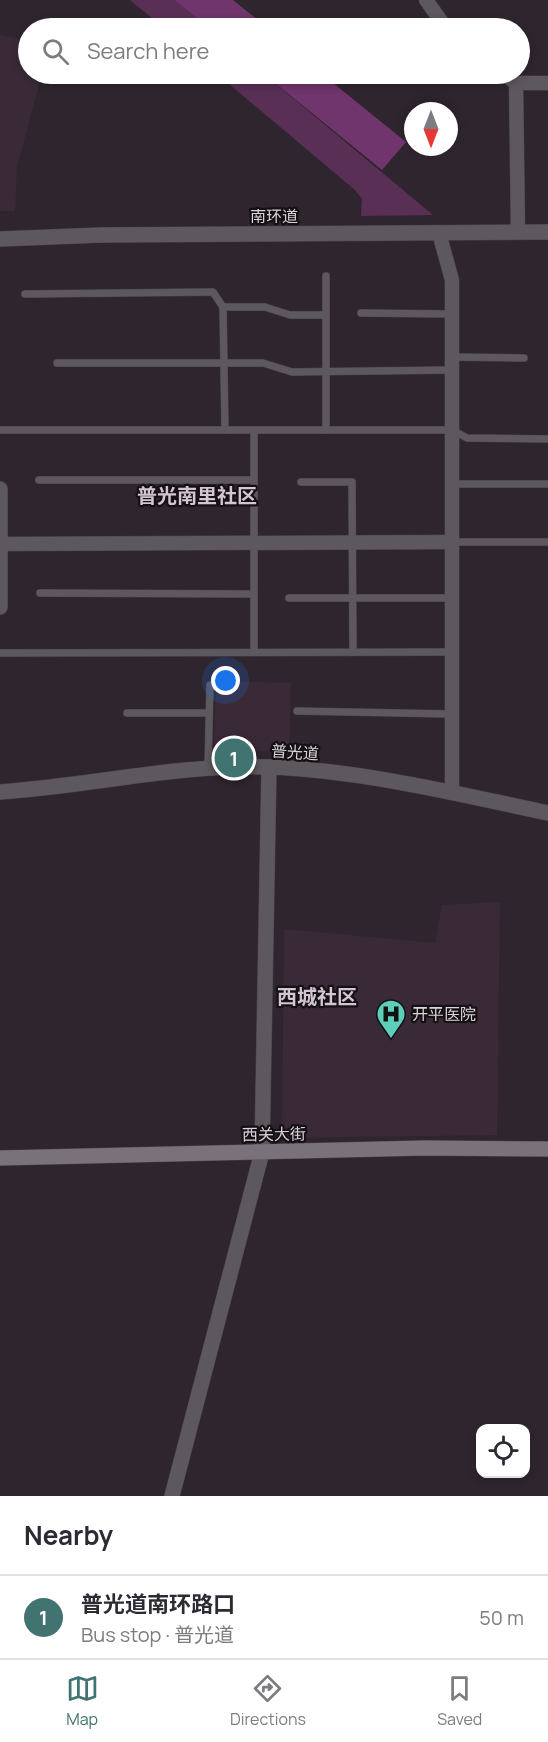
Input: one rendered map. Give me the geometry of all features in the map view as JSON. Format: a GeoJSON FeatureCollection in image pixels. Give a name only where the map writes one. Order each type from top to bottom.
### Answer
{"type":"FeatureCollection","features":[{"type":"Feature","properties":{"kind":"main road","name":"西关大街"},"geometry":{"type":"LineString","coordinates":[[0,1158],[424,1148],[548,1149]]}},
{"type":"Feature","properties":{"kind":"street"},"geometry":{"type":"LineString","coordinates":[[426,0],[439,18]]}},
{"type":"Feature","properties":{"kind":"street"},"geometry":{"type":"LineString","coordinates":[[530,83],[548,83]]}},
{"type":"Feature","properties":{"kind":"street"},"geometry":{"type":"LineString","coordinates":[[516,84],[518,232]]}},
{"type":"Feature","properties":{"kind":"street","name":"南环道"},"geometry":{"type":"LineString","coordinates":[[0,240],[101,235],[548,232]]}},
{"type":"Feature","properties":{"kind":"street"},"geometry":{"type":"LineString","coordinates":[[439,233],[452,280],[450,598],[452,793]]}},
{"type":"Feature","properties":{"kind":"street"},"geometry":{"type":"LineString","coordinates":[[0,489],[2,544],[0,607]]}},
{"type":"Feature","properties":{"kind":"street"},"geometry":{"type":"LineString","coordinates":[[2,544],[452,542]]}},
{"type":"Feature","properties":{"kind":"street"},"geometry":{"type":"LineString","coordinates":[[172,1496],[262,1152],[269,767]]}},
{"type":"Feature","properties":{"kind":"street","name":"普光道"},"geometry":{"type":"LineString","coordinates":[[0,792],[208,768],[269,767],[324,772],[452,793],[548,813]]}},
{"type":"Feature","properties":{"kind":"lane"},"geometry":{"type":"LineString","coordinates":[[326,276],[326,430]]}},
{"type":"Feature","properties":{"kind":"lane"},"geometry":{"type":"LineString","coordinates":[[25,294],[213,292],[224,307],[225,430]]}},
{"type":"Feature","properties":{"kind":"lane"},"geometry":{"type":"LineString","coordinates":[[224,307],[265,307],[290,315],[326,315]]}},
{"type":"Feature","properties":{"kind":"lane"},"geometry":{"type":"LineString","coordinates":[[361,313],[452,314]]}},
{"type":"Feature","properties":{"kind":"lane"},"geometry":{"type":"LineString","coordinates":[[57,363],[263,363],[292,372],[525,358]]}},
{"type":"Feature","properties":{"kind":"lane"},"geometry":{"type":"LineString","coordinates":[[0,430],[452,430],[467,438],[548,440]]}},
{"type":"Feature","properties":{"kind":"lane"},"geometry":{"type":"LineString","coordinates":[[254,430],[254,652]]}},
{"type":"Feature","properties":{"kind":"lane"},"geometry":{"type":"LineString","coordinates":[[39,480],[254,480]]}},
{"type":"Feature","properties":{"kind":"lane"},"geometry":{"type":"LineString","coordinates":[[301,482],[352,482],[353,652]]}},
{"type":"Feature","properties":{"kind":"lane"},"geometry":{"type":"LineString","coordinates":[[460,484],[548,484]]}},
{"type":"Feature","properties":{"kind":"lane"},"geometry":{"type":"LineString","coordinates":[[452,542],[548,542]]}},
{"type":"Feature","properties":{"kind":"lane"},"geometry":{"type":"LineString","coordinates":[[40,593],[254,594]]}},
{"type":"Feature","properties":{"kind":"lane"},"geometry":{"type":"LineString","coordinates":[[289,598],[450,598]]}},
{"type":"Feature","properties":{"kind":"lane"},"geometry":{"type":"LineString","coordinates":[[0,653],[451,652]]}},
{"type":"Feature","properties":{"kind":"lane"},"geometry":{"type":"LineString","coordinates":[[208,768],[210,685]]}},
{"type":"Feature","properties":{"kind":"lane"},"geometry":{"type":"LineString","coordinates":[[297,711],[451,714]]}},
{"type":"Feature","properties":{"kind":"lane"},"geometry":{"type":"LineString","coordinates":[[127,713],[209,713]]}},
{"type":"Feature","properties":{"kind":"shaded area"},"geometry":{"type":"Polygon","coordinates":[[[130,0],[174,0],[196,18],[152,18],[130,0]]]}},
{"type":"Feature","properties":{"kind":"shaded area"},"geometry":{"type":"Polygon","coordinates":[[[174,0],[233,0],[256,18],[196,18],[174,0]]]}},
{"type":"Feature","properties":{"kind":"shaded area"},"geometry":{"type":"Polygon","coordinates":[[[0,35],[18,39],[18,84],[39,84],[17,167],[15,211],[0,211],[0,35]]]}},
{"type":"Feature","properties":{"kind":"shaded area"},"geometry":{"type":"Polygon","coordinates":[[[229,84],[276,84],[433,215],[361,216],[362,199],[355,190],[229,84]]]}},
{"type":"Feature","properties":{"kind":"shaded area"},"geometry":{"type":"Polygon","coordinates":[[[276,84],[334,84],[404,140],[404,144],[382,170],[276,84]]]}},
{"type":"Feature","properties":{"kind":"shaded area"},"geometry":{"type":"Polygon","coordinates":[[[216,681],[291,683],[289,752],[214,750],[216,681]]]}},
{"type":"Feature","properties":{"kind":"shaded area","name":"开平医院"},"geometry":{"type":"Polygon","coordinates":[[[500,902],[497,1135],[282,1138],[284,929],[435,943],[442,905],[500,902]]]}},
{"type":"Feature","properties":{"kind":"place","name":"普光道南环路口"},"geometry":{"type":"Point","coordinates":[234,758]}},
{"type":"Feature","properties":{"kind":"place","name":"开平医院"},"geometry":{"type":"Point","coordinates":[391,1040]}},
{"type":"Feature","properties":{"kind":"district","name":"普光南里社区"},"geometry":{"type":"Point","coordinates":[197,495]}},
{"type":"Feature","properties":{"kind":"district","name":"西城社区"},"geometry":{"type":"Point","coordinates":[317,996]}}]}
